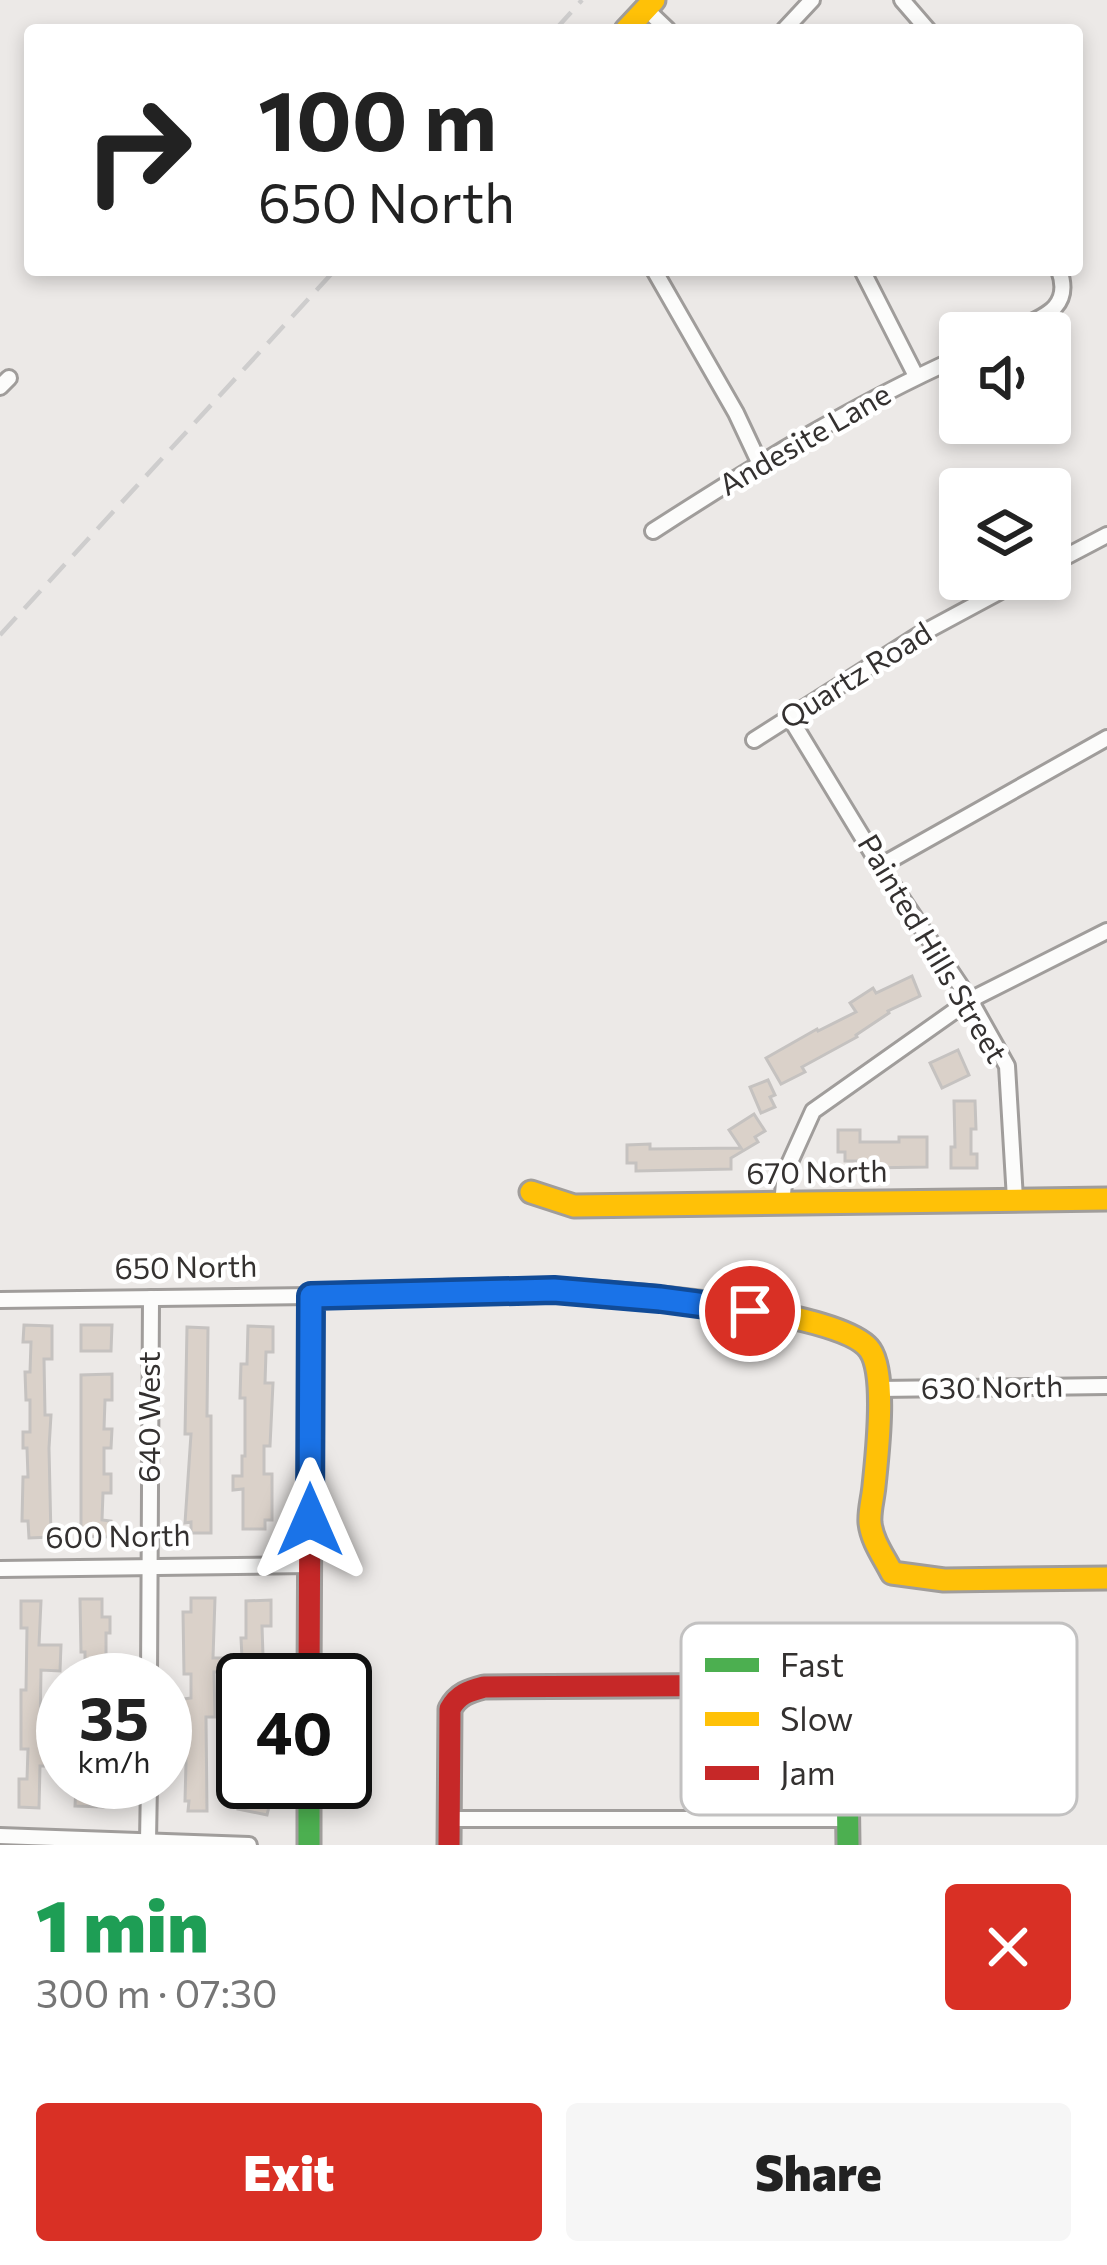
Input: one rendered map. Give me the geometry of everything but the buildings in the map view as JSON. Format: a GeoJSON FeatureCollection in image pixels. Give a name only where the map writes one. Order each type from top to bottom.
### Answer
{"type":"FeatureCollection","features":[{"type":"Feature","properties":{"kind":"street"},"geometry":{"type":"LineString","coordinates":[[790,24],[812,0]]}},
{"type":"Feature","properties":{"kind":"street"},"geometry":{"type":"LineString","coordinates":[[902,0],[923,24]]}},
{"type":"Feature","properties":{"kind":"street"},"geometry":{"type":"LineString","coordinates":[[657,276],[736,413],[759,463]]}},
{"type":"Feature","properties":{"kind":"street"},"geometry":{"type":"LineString","coordinates":[[865,276],[916,376]]}},
{"type":"Feature","properties":{"kind":"street"},"geometry":{"type":"LineString","coordinates":[[1050,312],[1063,297],[1061,276]]}},
{"type":"Feature","properties":{"kind":"street","name":"Andesite Lane"},"geometry":{"type":"LineString","coordinates":[[653,530],[759,463],[939,366]]}},
{"type":"Feature","properties":{"kind":"street"},"geometry":{"type":"LineString","coordinates":[[1071,554],[1107,535]]}},
{"type":"Feature","properties":{"kind":"street","name":"Quartz Road"},"geometry":{"type":"LineString","coordinates":[[754,740],[919,635],[984,600]]}},
{"type":"Feature","properties":{"kind":"street","name":"Painted Hills Street"},"geometry":{"type":"LineString","coordinates":[[790,718],[880,866],[970,1000],[1006,1066],[1015,1198]]}},
{"type":"Feature","properties":{"kind":"street"},"geometry":{"type":"LineString","coordinates":[[880,866],[1107,738]]}},
{"type":"Feature","properties":{"kind":"street"},"geometry":{"type":"LineString","coordinates":[[782,1204],[785,1174],[812,1111],[970,1000],[1107,931]]}},
{"type":"Feature","properties":{"kind":"street","name":"670 North"},"geometry":{"type":"LineString","coordinates":[[531,1192],[574,1205],[1107,1199]]}},
{"type":"Feature","properties":{"kind":"street","name":"650 North"},"geometry":{"type":"LineString","coordinates":[[0,1300],[510,1290],[620,1295],[794,1318],[842,1329],[869,1346],[878,1390]]}},
{"type":"Feature","properties":{"kind":"street"},"geometry":{"type":"LineString","coordinates":[[309,1653],[311,1296]]}},
{"type":"Feature","properties":{"kind":"street","name":"640 West"},"geometry":{"type":"LineString","coordinates":[[149,1653],[151,1298]]}},
{"type":"Feature","properties":{"kind":"street","name":"630 North"},"geometry":{"type":"LineString","coordinates":[[878,1390],[1107,1387]]}},
{"type":"Feature","properties":{"kind":"street"},"geometry":{"type":"LineString","coordinates":[[878,1390],[870,1526],[892,1573],[944,1580],[1107,1578]]}},
{"type":"Feature","properties":{"kind":"street","name":"600 North"},"geometry":{"type":"LineString","coordinates":[[0,1569],[310,1565]]}},
{"type":"Feature","properties":{"kind":"street"},"geometry":{"type":"LineString","coordinates":[[449,1845],[449,1709],[454,1698],[484,1687],[681,1686]]}},
{"type":"Feature","properties":{"kind":"street"},"geometry":{"type":"LineString","coordinates":[[148,1809],[148,1841]]}},
{"type":"Feature","properties":{"kind":"street"},"geometry":{"type":"LineString","coordinates":[[309,1809],[309,1845]]}},
{"type":"Feature","properties":{"kind":"street"},"geometry":{"type":"LineString","coordinates":[[848,1815],[848,1845]]}},
{"type":"Feature","properties":{"kind":"street"},"geometry":{"type":"LineString","coordinates":[[449,1820],[848,1820]]}},
{"type":"Feature","properties":{"kind":"street"},"geometry":{"type":"LineString","coordinates":[[0,1836],[249,1845]]}},
{"type":"Feature","properties":{"kind":"railway"},"geometry":{"type":"LineString","coordinates":[[560,24],[582,0]]}},
{"type":"Feature","properties":{"kind":"railway"},"geometry":{"type":"LineString","coordinates":[[0,635],[329,276]]}},
{"type":"Feature","properties":{"kind":"traffic: fast"},"geometry":{"type":"LineString","coordinates":[[309,1809],[309,1845]]}},
{"type":"Feature","properties":{"kind":"traffic: fast"},"geometry":{"type":"LineString","coordinates":[[848,1815],[848,1845]]}},
{"type":"Feature","properties":{"kind":"traffic: slow"},"geometry":{"type":"LineString","coordinates":[[632,24],[654,0]]}},
{"type":"Feature","properties":{"kind":"traffic: slow"},"geometry":{"type":"LineString","coordinates":[[531,1192],[574,1206],[1107,1199]]}},
{"type":"Feature","properties":{"kind":"traffic: slow"},"geometry":{"type":"LineString","coordinates":[[393,1293],[549,1290],[667,1298],[770,1313],[850,1335],[870,1350],[878,1378],[879,1436],[870,1523],[892,1573],[944,1580],[1107,1578]]}},
{"type":"Feature","properties":{"kind":"traffic: jam"},"geometry":{"type":"LineString","coordinates":[[309,1653],[311,1296],[393,1293]]}},
{"type":"Feature","properties":{"kind":"traffic: jam"},"geometry":{"type":"LineString","coordinates":[[449,1845],[450,1709],[457,1700],[484,1687],[681,1686]]}},
{"type":"Feature","properties":{"kind":"route"},"geometry":{"type":"LineString","coordinates":[[310,1520],[311,1296],[554,1290],[750,1311]]}}]}
